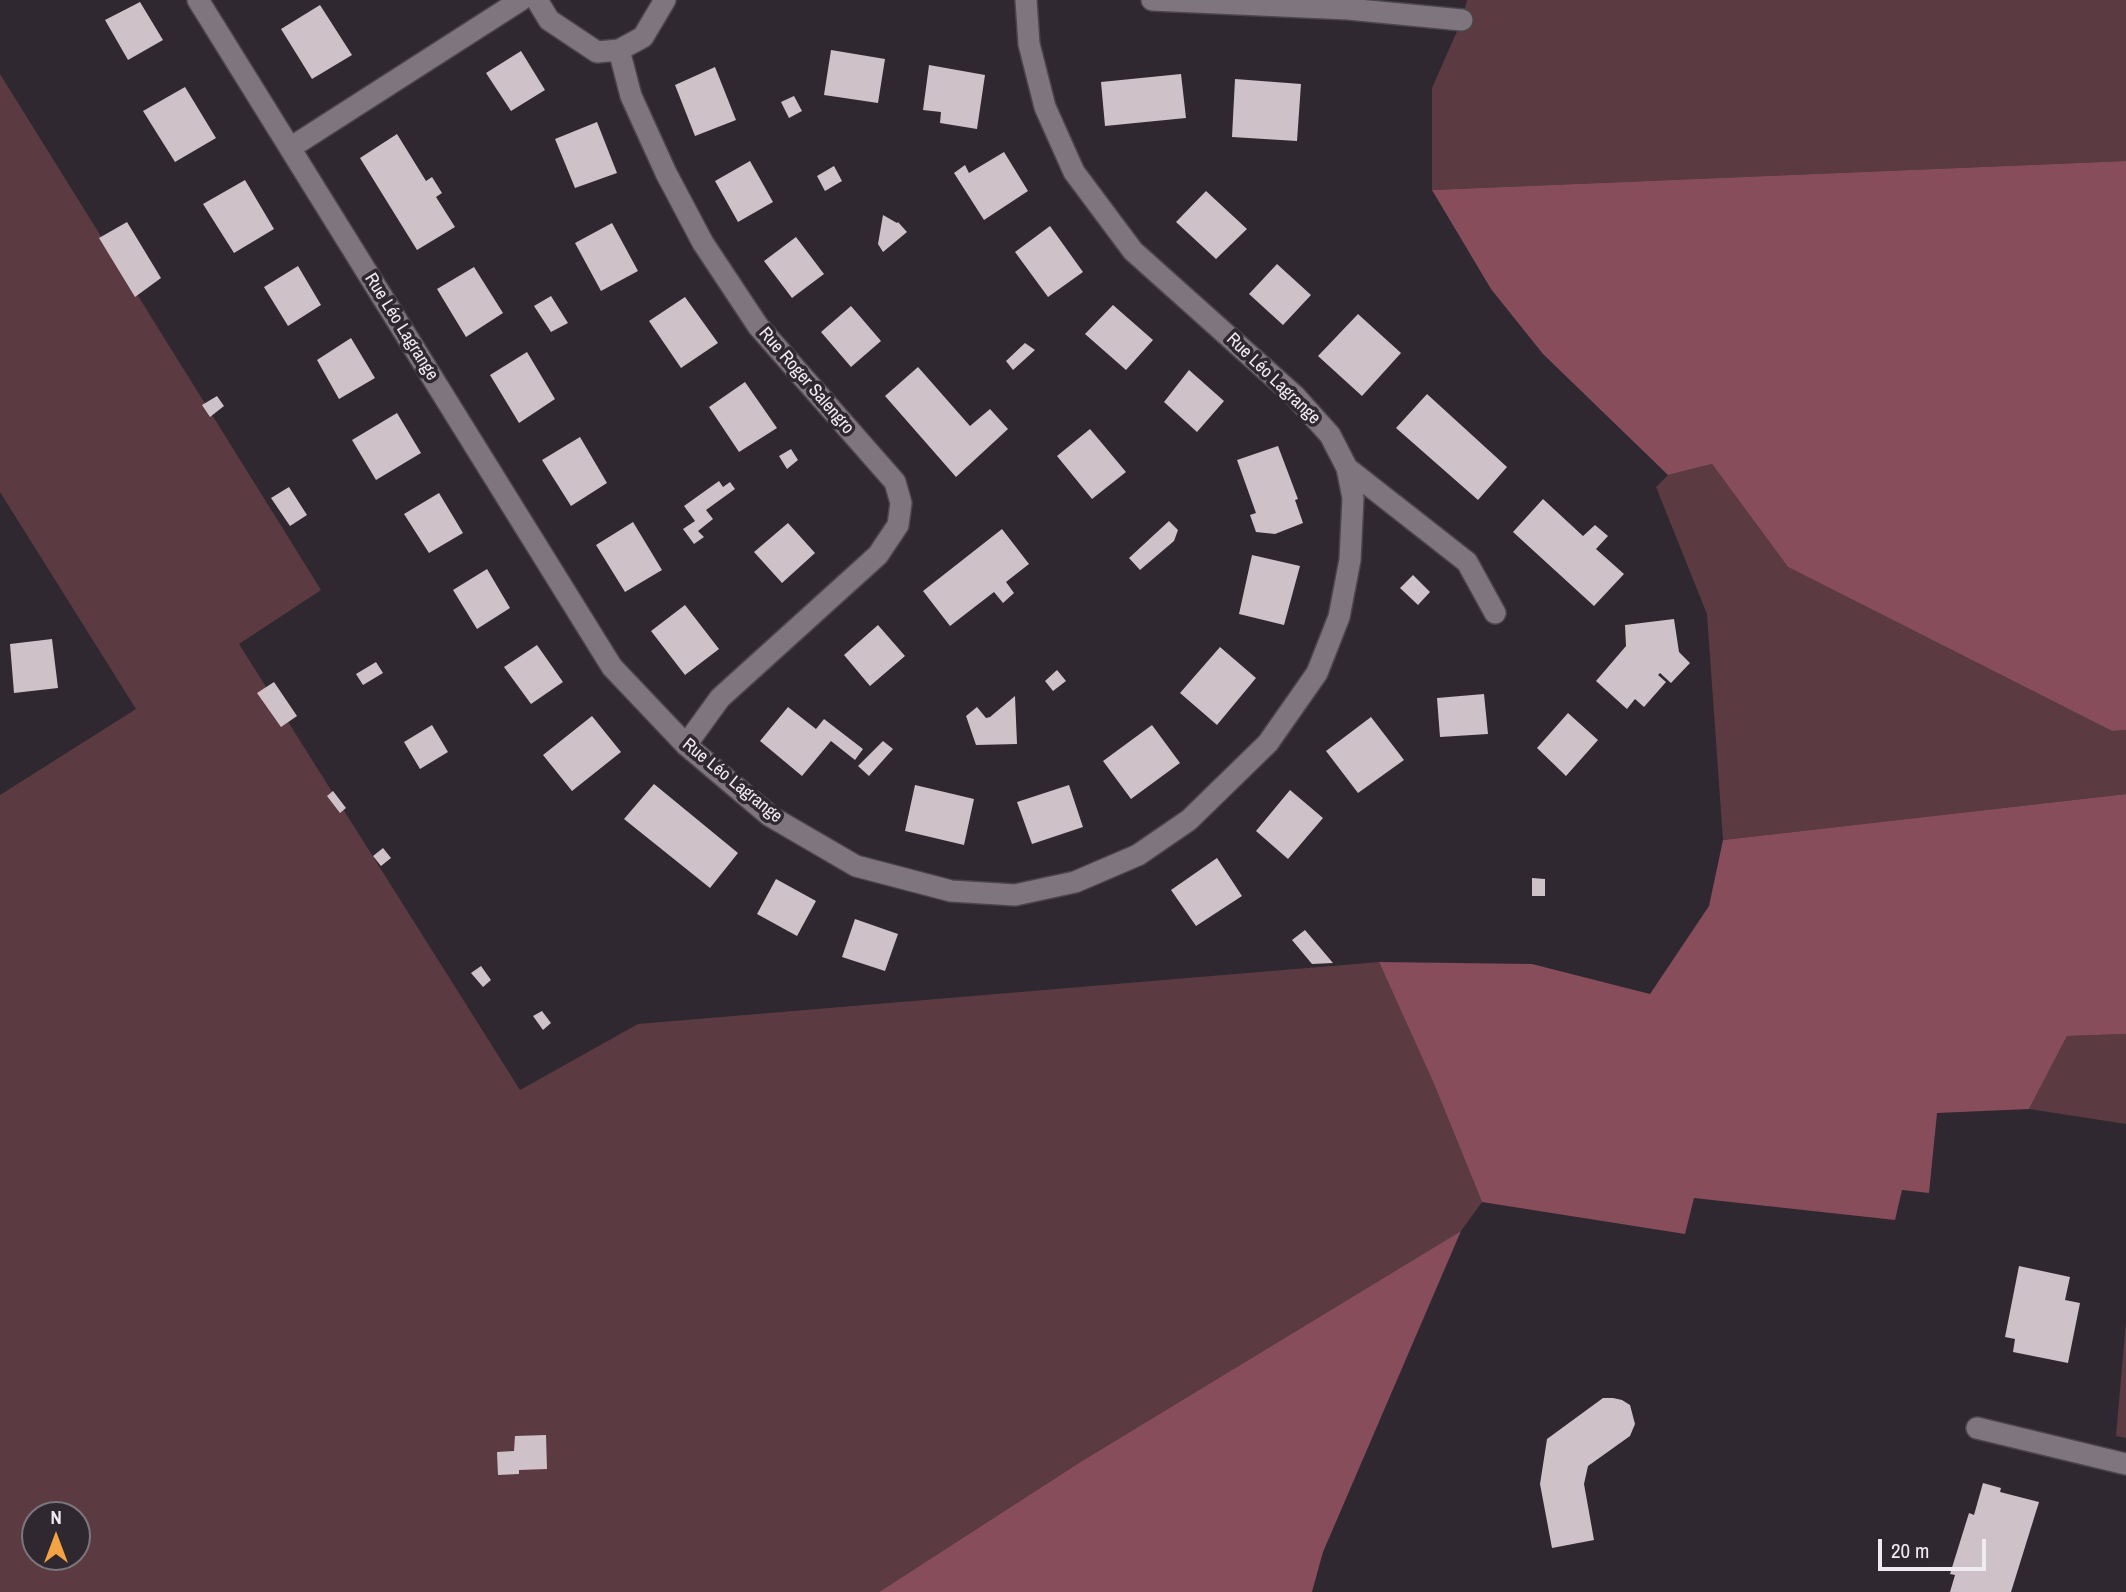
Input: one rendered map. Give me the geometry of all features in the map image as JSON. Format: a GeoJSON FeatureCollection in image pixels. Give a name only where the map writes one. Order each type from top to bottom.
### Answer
{"type":"FeatureCollection","features":[{"type":"Feature","properties":{"kind":"street","name":"Rue Léo Lagrange"},"geometry":{"type":"LineString","coordinates":[[198,0],[612,667],[685,745],[770,816],[856,866],[951,891],[1015,895],[1075,883],[1138,855],[1189,820],[1268,743],[1317,673],[1339,617],[1350,559],[1353,498],[1347,468],[1330,435],[1295,396],[1133,251],[1074,172],[1045,107],[1029,44],[1026,0]]}},
{"type":"Feature","properties":{"kind":"street"},"geometry":{"type":"LineString","coordinates":[[290,148],[521,0]]}},
{"type":"Feature","properties":{"kind":"street"},"geometry":{"type":"LineString","coordinates":[[537,0],[549,20],[597,52],[619,50],[643,37],[665,0]]}},
{"type":"Feature","properties":{"kind":"street"},"geometry":{"type":"LineString","coordinates":[[1152,0],[1348,9],[1462,20]]}},
{"type":"Feature","properties":{"kind":"street","name":"Rue Roger Salengro"},"geometry":{"type":"LineString","coordinates":[[619,50],[631,96],[666,173],[703,243],[758,326],[895,482],[901,503],[898,525],[878,555],[720,698],[685,745]]}},
{"type":"Feature","properties":{"kind":"street"},"geometry":{"type":"LineString","coordinates":[[1347,468],[1467,562],[1495,612]]}},
{"type":"Feature","properties":{"kind":"street"},"geometry":{"type":"LineString","coordinates":[[1978,1428],[2126,1464]]}},
{"type":"Feature","properties":{"kind":"shaded area"},"geometry":{"type":"Polygon","coordinates":[[[1467,0],[2126,0],[2126,161],[1432,190],[1432,88],[1462,20],[1467,0]]]}},
{"type":"Feature","properties":{"kind":"shaded area"},"geometry":{"type":"Polygon","coordinates":[[[0,74],[321,590],[239,644],[520,1090],[638,1024],[1379,962],[1434,1084],[1482,1202],[1461,1231],[1082,1461],[879,1592],[0,1592],[0,795],[136,709],[0,492],[0,74]]]}},
{"type":"Feature","properties":{"kind":"shaded area"},"geometry":{"type":"Polygon","coordinates":[[[2126,161],[2126,730],[2112,731],[1788,567],[1712,464],[1668,475],[1543,354],[1491,289],[1432,190],[2126,161]]]}},
{"type":"Feature","properties":{"kind":"shaded area"},"geometry":{"type":"Polygon","coordinates":[[[1712,464],[1788,567],[2112,731],[2126,730],[2126,794],[1723,840],[1707,614],[1656,487],[1668,475],[1712,464]]]}},
{"type":"Feature","properties":{"kind":"shaded area"},"geometry":{"type":"Polygon","coordinates":[[[2126,794],[2126,1034],[2067,1036],[2029,1109],[1937,1113],[1929,1193],[1902,1190],[1895,1220],[1694,1198],[1685,1234],[1482,1202],[1434,1084],[1379,962],[1532,964],[1650,994],[1709,906],[1723,840],[2126,794]]]}},
{"type":"Feature","properties":{"kind":"shaded area"},"geometry":{"type":"Polygon","coordinates":[[[2126,1034],[2126,1124],[2029,1109],[2067,1036],[2126,1034]]]}},
{"type":"Feature","properties":{"kind":"shaded area"},"geometry":{"type":"Polygon","coordinates":[[[1461,1231],[1323,1552],[1312,1592],[879,1592],[1082,1461],[1461,1231]]]}},
{"type":"Feature","properties":{"kind":"shaded area"},"geometry":{"type":"Polygon","coordinates":[[[2126,1321],[2126,1438],[2116,1436],[2126,1321]]]}},
{"type":"Feature","properties":{"kind":"building"},"geometry":{"type":"Polygon","coordinates":[[[140,2],[163,40],[128,60],[105,20],[140,2]]]}},
{"type":"Feature","properties":{"kind":"building"},"geometry":{"type":"Polygon","coordinates":[[[320,5],[352,55],[312,79],[281,29],[320,5]]]}},
{"type":"Feature","properties":{"kind":"building"},"geometry":{"type":"Polygon","coordinates":[[[831,50],[885,59],[878,103],[824,95],[831,50]]]}},
{"type":"Feature","properties":{"kind":"building"},"geometry":{"type":"Polygon","coordinates":[[[521,51],[545,90],[511,111],[486,73],[521,51]]]}},
{"type":"Feature","properties":{"kind":"building"},"geometry":{"type":"Polygon","coordinates":[[[929,65],[985,75],[977,129],[940,123],[941,112],[923,110],[929,65]]]}},
{"type":"Feature","properties":{"kind":"building"},"geometry":{"type":"Polygon","coordinates":[[[715,67],[736,120],[695,136],[675,85],[715,67]]]}},
{"type":"Feature","properties":{"kind":"building"},"geometry":{"type":"Polygon","coordinates":[[[1181,74],[1186,118],[1105,126],[1101,82],[1181,74]]]}},
{"type":"Feature","properties":{"kind":"building"},"geometry":{"type":"Polygon","coordinates":[[[1235,79],[1301,84],[1297,141],[1232,137],[1235,79]]]}},
{"type":"Feature","properties":{"kind":"building"},"geometry":{"type":"Polygon","coordinates":[[[185,87],[216,138],[175,162],[143,111],[185,87]]]}},
{"type":"Feature","properties":{"kind":"building"},"geometry":{"type":"Polygon","coordinates":[[[794,96],[802,111],[789,118],[781,102],[794,96]]]}},
{"type":"Feature","properties":{"kind":"building"},"geometry":{"type":"Polygon","coordinates":[[[597,122],[617,173],[575,188],[555,139],[597,122]]]}},
{"type":"Feature","properties":{"kind":"building"},"geometry":{"type":"Polygon","coordinates":[[[397,134],[426,181],[432,177],[442,193],[436,197],[455,227],[417,250],[360,158],[397,134]]]}},
{"type":"Feature","properties":{"kind":"building"},"geometry":{"type":"Polygon","coordinates":[[[1004,152],[1028,191],[984,220],[954,173],[965,165],[969,173],[1004,152]]]}},
{"type":"Feature","properties":{"kind":"building"},"geometry":{"type":"Polygon","coordinates":[[[750,161],[773,202],[738,222],[715,181],[750,161]]]}},
{"type":"Feature","properties":{"kind":"building"},"geometry":{"type":"Polygon","coordinates":[[[834,166],[842,181],[825,191],[817,176],[834,166]]]}},
{"type":"Feature","properties":{"kind":"building"},"geometry":{"type":"Polygon","coordinates":[[[245,180],[274,229],[234,253],[203,204],[245,180]]]}},
{"type":"Feature","properties":{"kind":"building"},"geometry":{"type":"Polygon","coordinates":[[[1206,191],[1247,229],[1216,259],[1176,222],[1206,191]]]}},
{"type":"Feature","properties":{"kind":"building"},"geometry":{"type":"Polygon","coordinates":[[[883,215],[898,222],[907,232],[883,252],[878,244],[883,215]]]}},
{"type":"Feature","properties":{"kind":"building"},"geometry":{"type":"Polygon","coordinates":[[[127,222],[161,278],[135,297],[99,238],[127,222]]]}},
{"type":"Feature","properties":{"kind":"building"},"geometry":{"type":"Polygon","coordinates":[[[612,223],[638,271],[601,291],[575,243],[612,223]]]}},
{"type":"Feature","properties":{"kind":"building"},"geometry":{"type":"Polygon","coordinates":[[[1050,226],[1083,272],[1048,297],[1015,252],[1050,226]]]}},
{"type":"Feature","properties":{"kind":"building"},"geometry":{"type":"Polygon","coordinates":[[[796,237],[824,274],[792,298],[764,261],[796,237]]]}},
{"type":"Feature","properties":{"kind":"building"},"geometry":{"type":"Polygon","coordinates":[[[1277,264],[1311,295],[1283,325],[1249,294],[1277,264]]]}},
{"type":"Feature","properties":{"kind":"building"},"geometry":{"type":"Polygon","coordinates":[[[298,266],[321,305],[288,326],[264,287],[298,266]]]}},
{"type":"Feature","properties":{"kind":"building"},"geometry":{"type":"Polygon","coordinates":[[[474,267],[503,313],[466,337],[437,289],[474,267]]]}},
{"type":"Feature","properties":{"kind":"building"},"geometry":{"type":"Polygon","coordinates":[[[551,296],[568,323],[551,332],[534,306],[551,296]]]}},
{"type":"Feature","properties":{"kind":"building"},"geometry":{"type":"Polygon","coordinates":[[[685,297],[718,343],[681,368],[649,321],[685,297]]]}},
{"type":"Feature","properties":{"kind":"building"},"geometry":{"type":"Polygon","coordinates":[[[1113,305],[1153,340],[1126,370],[1085,334],[1113,305]]]}},
{"type":"Feature","properties":{"kind":"building"},"geometry":{"type":"Polygon","coordinates":[[[851,306],[881,341],[851,367],[821,332],[851,306]]]}},
{"type":"Feature","properties":{"kind":"building"},"geometry":{"type":"Polygon","coordinates":[[[1358,314],[1401,353],[1362,396],[1318,356],[1358,314]]]}},
{"type":"Feature","properties":{"kind":"building"},"geometry":{"type":"Polygon","coordinates":[[[351,338],[375,378],[339,399],[317,360],[351,338]]]}},
{"type":"Feature","properties":{"kind":"building"},"geometry":{"type":"Polygon","coordinates":[[[1025,343],[1035,350],[1013,370],[1006,361],[1025,343]]]}},
{"type":"Feature","properties":{"kind":"building"},"geometry":{"type":"Polygon","coordinates":[[[527,352],[555,399],[519,423],[490,375],[527,352]]]}},
{"type":"Feature","properties":{"kind":"building"},"geometry":{"type":"Polygon","coordinates":[[[918,367],[970,426],[990,409],[1008,429],[956,477],[885,396],[918,367]]]}},
{"type":"Feature","properties":{"kind":"building"},"geometry":{"type":"Polygon","coordinates":[[[1189,370],[1224,401],[1197,432],[1164,402],[1189,370]]]}},
{"type":"Feature","properties":{"kind":"building"},"geometry":{"type":"Polygon","coordinates":[[[745,382],[777,428],[739,452],[709,407],[745,382]]]}},
{"type":"Feature","properties":{"kind":"building"},"geometry":{"type":"Polygon","coordinates":[[[1427,394],[1507,467],[1478,500],[1396,428],[1427,394]]]}},
{"type":"Feature","properties":{"kind":"building"},"geometry":{"type":"Polygon","coordinates":[[[217,396],[224,406],[210,417],[202,405],[217,396]]]}},
{"type":"Feature","properties":{"kind":"building"},"geometry":{"type":"Polygon","coordinates":[[[397,413],[421,453],[376,480],[352,440],[397,413]]]}},
{"type":"Feature","properties":{"kind":"building"},"geometry":{"type":"Polygon","coordinates":[[[1090,429],[1126,472],[1092,499],[1057,456],[1090,429]]]}},
{"type":"Feature","properties":{"kind":"building"},"geometry":{"type":"Polygon","coordinates":[[[580,437],[607,483],[571,506],[542,460],[580,437]]]}},
{"type":"Feature","properties":{"kind":"building"},"geometry":{"type":"Polygon","coordinates":[[[1278,446],[1298,499],[1295,500],[1303,523],[1275,534],[1256,532],[1250,515],[1256,513],[1237,460],[1278,446]]]}},
{"type":"Feature","properties":{"kind":"building"},"geometry":{"type":"Polygon","coordinates":[[[791,449],[798,460],[787,469],[779,456],[791,449]]]}},
{"type":"Feature","properties":{"kind":"building"},"geometry":{"type":"Polygon","coordinates":[[[719,481],[723,487],[730,482],[735,489],[706,510],[713,519],[698,531],[704,537],[694,544],[683,529],[695,521],[684,506],[719,481]]]}},
{"type":"Feature","properties":{"kind":"building"},"geometry":{"type":"Polygon","coordinates":[[[289,487],[307,515],[290,526],[271,498],[289,487]]]}},
{"type":"Feature","properties":{"kind":"building"},"geometry":{"type":"Polygon","coordinates":[[[439,493],[463,533],[429,553],[404,514],[439,493]]]}},
{"type":"Feature","properties":{"kind":"building"},"geometry":{"type":"Polygon","coordinates":[[[1543,499],[1583,536],[1595,525],[1608,536],[1596,549],[1624,574],[1594,606],[1513,532],[1543,499]]]}},
{"type":"Feature","properties":{"kind":"building"},"geometry":{"type":"Polygon","coordinates":[[[1169,521],[1178,530],[1174,541],[1140,570],[1129,558],[1169,521]]]}},
{"type":"Feature","properties":{"kind":"building"},"geometry":{"type":"Polygon","coordinates":[[[633,522],[662,570],[625,592],[596,545],[633,522]]]}},
{"type":"Feature","properties":{"kind":"building"},"geometry":{"type":"Polygon","coordinates":[[[788,523],[815,553],[782,583],[754,552],[788,523]]]}},
{"type":"Feature","properties":{"kind":"building"},"geometry":{"type":"Polygon","coordinates":[[[1002,529],[1029,564],[1006,582],[1014,593],[1003,603],[994,592],[950,626],[923,591],[1002,529]]]}},
{"type":"Feature","properties":{"kind":"building"},"geometry":{"type":"Polygon","coordinates":[[[1252,555],[1300,566],[1284,625],[1239,614],[1252,555]]]}},
{"type":"Feature","properties":{"kind":"building"},"geometry":{"type":"Polygon","coordinates":[[[487,569],[510,608],[477,629],[453,590],[487,569]]]}},
{"type":"Feature","properties":{"kind":"building"},"geometry":{"type":"Polygon","coordinates":[[[1413,575],[1430,592],[1418,605],[1400,588],[1413,575]]]}},
{"type":"Feature","properties":{"kind":"building"},"geometry":{"type":"Polygon","coordinates":[[[685,605],[719,649],[685,675],[651,631],[685,605]]]}},
{"type":"Feature","properties":{"kind":"building"},"geometry":{"type":"Polygon","coordinates":[[[1674,619],[1679,652],[1690,663],[1671,683],[1660,673],[1658,675],[1666,682],[1644,707],[1635,699],[1627,709],[1596,681],[1626,646],[1625,625],[1674,619]]]}},
{"type":"Feature","properties":{"kind":"building"},"geometry":{"type":"Polygon","coordinates":[[[878,625],[905,656],[870,686],[844,655],[878,625]]]}},
{"type":"Feature","properties":{"kind":"building"},"geometry":{"type":"Polygon","coordinates":[[[52,639],[58,688],[14,693],[10,644],[52,639]]]}},
{"type":"Feature","properties":{"kind":"building"},"geometry":{"type":"Polygon","coordinates":[[[537,645],[563,682],[531,704],[504,667],[537,645]]]}},
{"type":"Feature","properties":{"kind":"building"},"geometry":{"type":"Polygon","coordinates":[[[1220,647],[1256,678],[1217,725],[1180,693],[1220,647]]]}},
{"type":"Feature","properties":{"kind":"building"},"geometry":{"type":"Polygon","coordinates":[[[376,662],[383,673],[363,685],[356,674],[376,662]]]}},
{"type":"Feature","properties":{"kind":"building"},"geometry":{"type":"Polygon","coordinates":[[[1057,670],[1066,681],[1053,691],[1045,681],[1057,670]]]}},
{"type":"Feature","properties":{"kind":"building"},"geometry":{"type":"Polygon","coordinates":[[[274,682],[297,716],[281,727],[257,693],[274,682]]]}},
{"type":"Feature","properties":{"kind":"building"},"geometry":{"type":"Polygon","coordinates":[[[1484,694],[1488,734],[1440,737],[1437,698],[1484,694]]]}},
{"type":"Feature","properties":{"kind":"building"},"geometry":{"type":"Polygon","coordinates":[[[1015,696],[1017,744],[976,745],[966,716],[977,707],[986,718],[990,717],[1015,696]]]}},
{"type":"Feature","properties":{"kind":"building"},"geometry":{"type":"Polygon","coordinates":[[[788,707],[816,729],[824,719],[863,749],[855,760],[831,741],[802,776],[760,741],[788,707]]]}},
{"type":"Feature","properties":{"kind":"building"},"geometry":{"type":"Polygon","coordinates":[[[1568,713],[1598,740],[1566,776],[1537,748],[1568,713]]]}},
{"type":"Feature","properties":{"kind":"building"},"geometry":{"type":"Polygon","coordinates":[[[592,716],[621,752],[572,791],[543,755],[592,716]]]}},
{"type":"Feature","properties":{"kind":"building"},"geometry":{"type":"Polygon","coordinates":[[[1371,717],[1404,760],[1358,793],[1326,751],[1371,717]]]}},
{"type":"Feature","properties":{"kind":"building"},"geometry":{"type":"Polygon","coordinates":[[[432,725],[448,752],[420,769],[404,742],[432,725]]]}},
{"type":"Feature","properties":{"kind":"building"},"geometry":{"type":"Polygon","coordinates":[[[1152,725],[1180,763],[1131,799],[1103,761],[1152,725]]]}},
{"type":"Feature","properties":{"kind":"building"},"geometry":{"type":"Polygon","coordinates":[[[883,741],[893,749],[869,776],[858,766],[883,741]]]}},
{"type":"Feature","properties":{"kind":"building"},"geometry":{"type":"Polygon","coordinates":[[[654,784],[738,853],[710,888],[624,819],[654,784]]]}},
{"type":"Feature","properties":{"kind":"building"},"geometry":{"type":"Polygon","coordinates":[[[915,785],[974,799],[964,845],[905,831],[915,785]]]}},
{"type":"Feature","properties":{"kind":"building"},"geometry":{"type":"Polygon","coordinates":[[[1069,785],[1083,827],[1032,844],[1017,802],[1069,785]]]}},
{"type":"Feature","properties":{"kind":"building"},"geometry":{"type":"Polygon","coordinates":[[[1290,790],[1323,818],[1288,859],[1256,831],[1290,790]]]}},
{"type":"Feature","properties":{"kind":"building"},"geometry":{"type":"Polygon","coordinates":[[[333,791],[346,808],[340,813],[327,796],[333,791]]]}},
{"type":"Feature","properties":{"kind":"building"},"geometry":{"type":"Polygon","coordinates":[[[383,848],[391,858],[381,866],[373,856],[383,848]]]}},
{"type":"Feature","properties":{"kind":"building"},"geometry":{"type":"Polygon","coordinates":[[[1217,858],[1242,896],[1196,926],[1171,890],[1217,858]]]}},
{"type":"Feature","properties":{"kind":"building"},"geometry":{"type":"Polygon","coordinates":[[[1532,878],[1545,879],[1545,896],[1532,896],[1532,878]]]}},
{"type":"Feature","properties":{"kind":"building"},"geometry":{"type":"Polygon","coordinates":[[[776,879],[816,901],[797,936],[757,914],[776,879]]]}},
{"type":"Feature","properties":{"kind":"building"},"geometry":{"type":"Polygon","coordinates":[[[855,919],[898,934],[885,971],[842,957],[855,919]]]}},
{"type":"Feature","properties":{"kind":"building"},"geometry":{"type":"Polygon","coordinates":[[[1305,930],[1333,963],[1312,964],[1292,940],[1305,930]]]}},
{"type":"Feature","properties":{"kind":"building"},"geometry":{"type":"Polygon","coordinates":[[[481,966],[491,980],[483,987],[471,973],[481,966]]]}},
{"type":"Feature","properties":{"kind":"building"},"geometry":{"type":"Polygon","coordinates":[[[542,1011],[551,1023],[543,1030],[533,1016],[542,1011]]]}},
{"type":"Feature","properties":{"kind":"building"},"geometry":{"type":"Polygon","coordinates":[[[2019,1266],[2070,1277],[2065,1300],[2080,1303],[2068,1363],[2013,1352],[2015,1339],[2005,1337],[2019,1266]]]}},
{"type":"Feature","properties":{"kind":"building"},"geometry":{"type":"Polygon","coordinates":[[[1603,1398],[1622,1400],[1630,1405],[1635,1424],[1630,1436],[1588,1466],[1584,1484],[1594,1540],[1552,1548],[1540,1484],[1547,1439],[1603,1398]]]}},
{"type":"Feature","properties":{"kind":"building"},"geometry":{"type":"Polygon","coordinates":[[[546,1435],[547,1469],[519,1470],[519,1474],[498,1475],[497,1452],[514,1451],[515,1436],[546,1435]]]}},
{"type":"Feature","properties":{"kind":"building"},"geometry":{"type":"Polygon","coordinates":[[[1983,1483],[2001,1488],[2000,1492],[2039,1502],[2011,1592],[1950,1592],[1955,1575],[1950,1574],[1969,1513],[1974,1515],[1983,1483]]]}}]}
